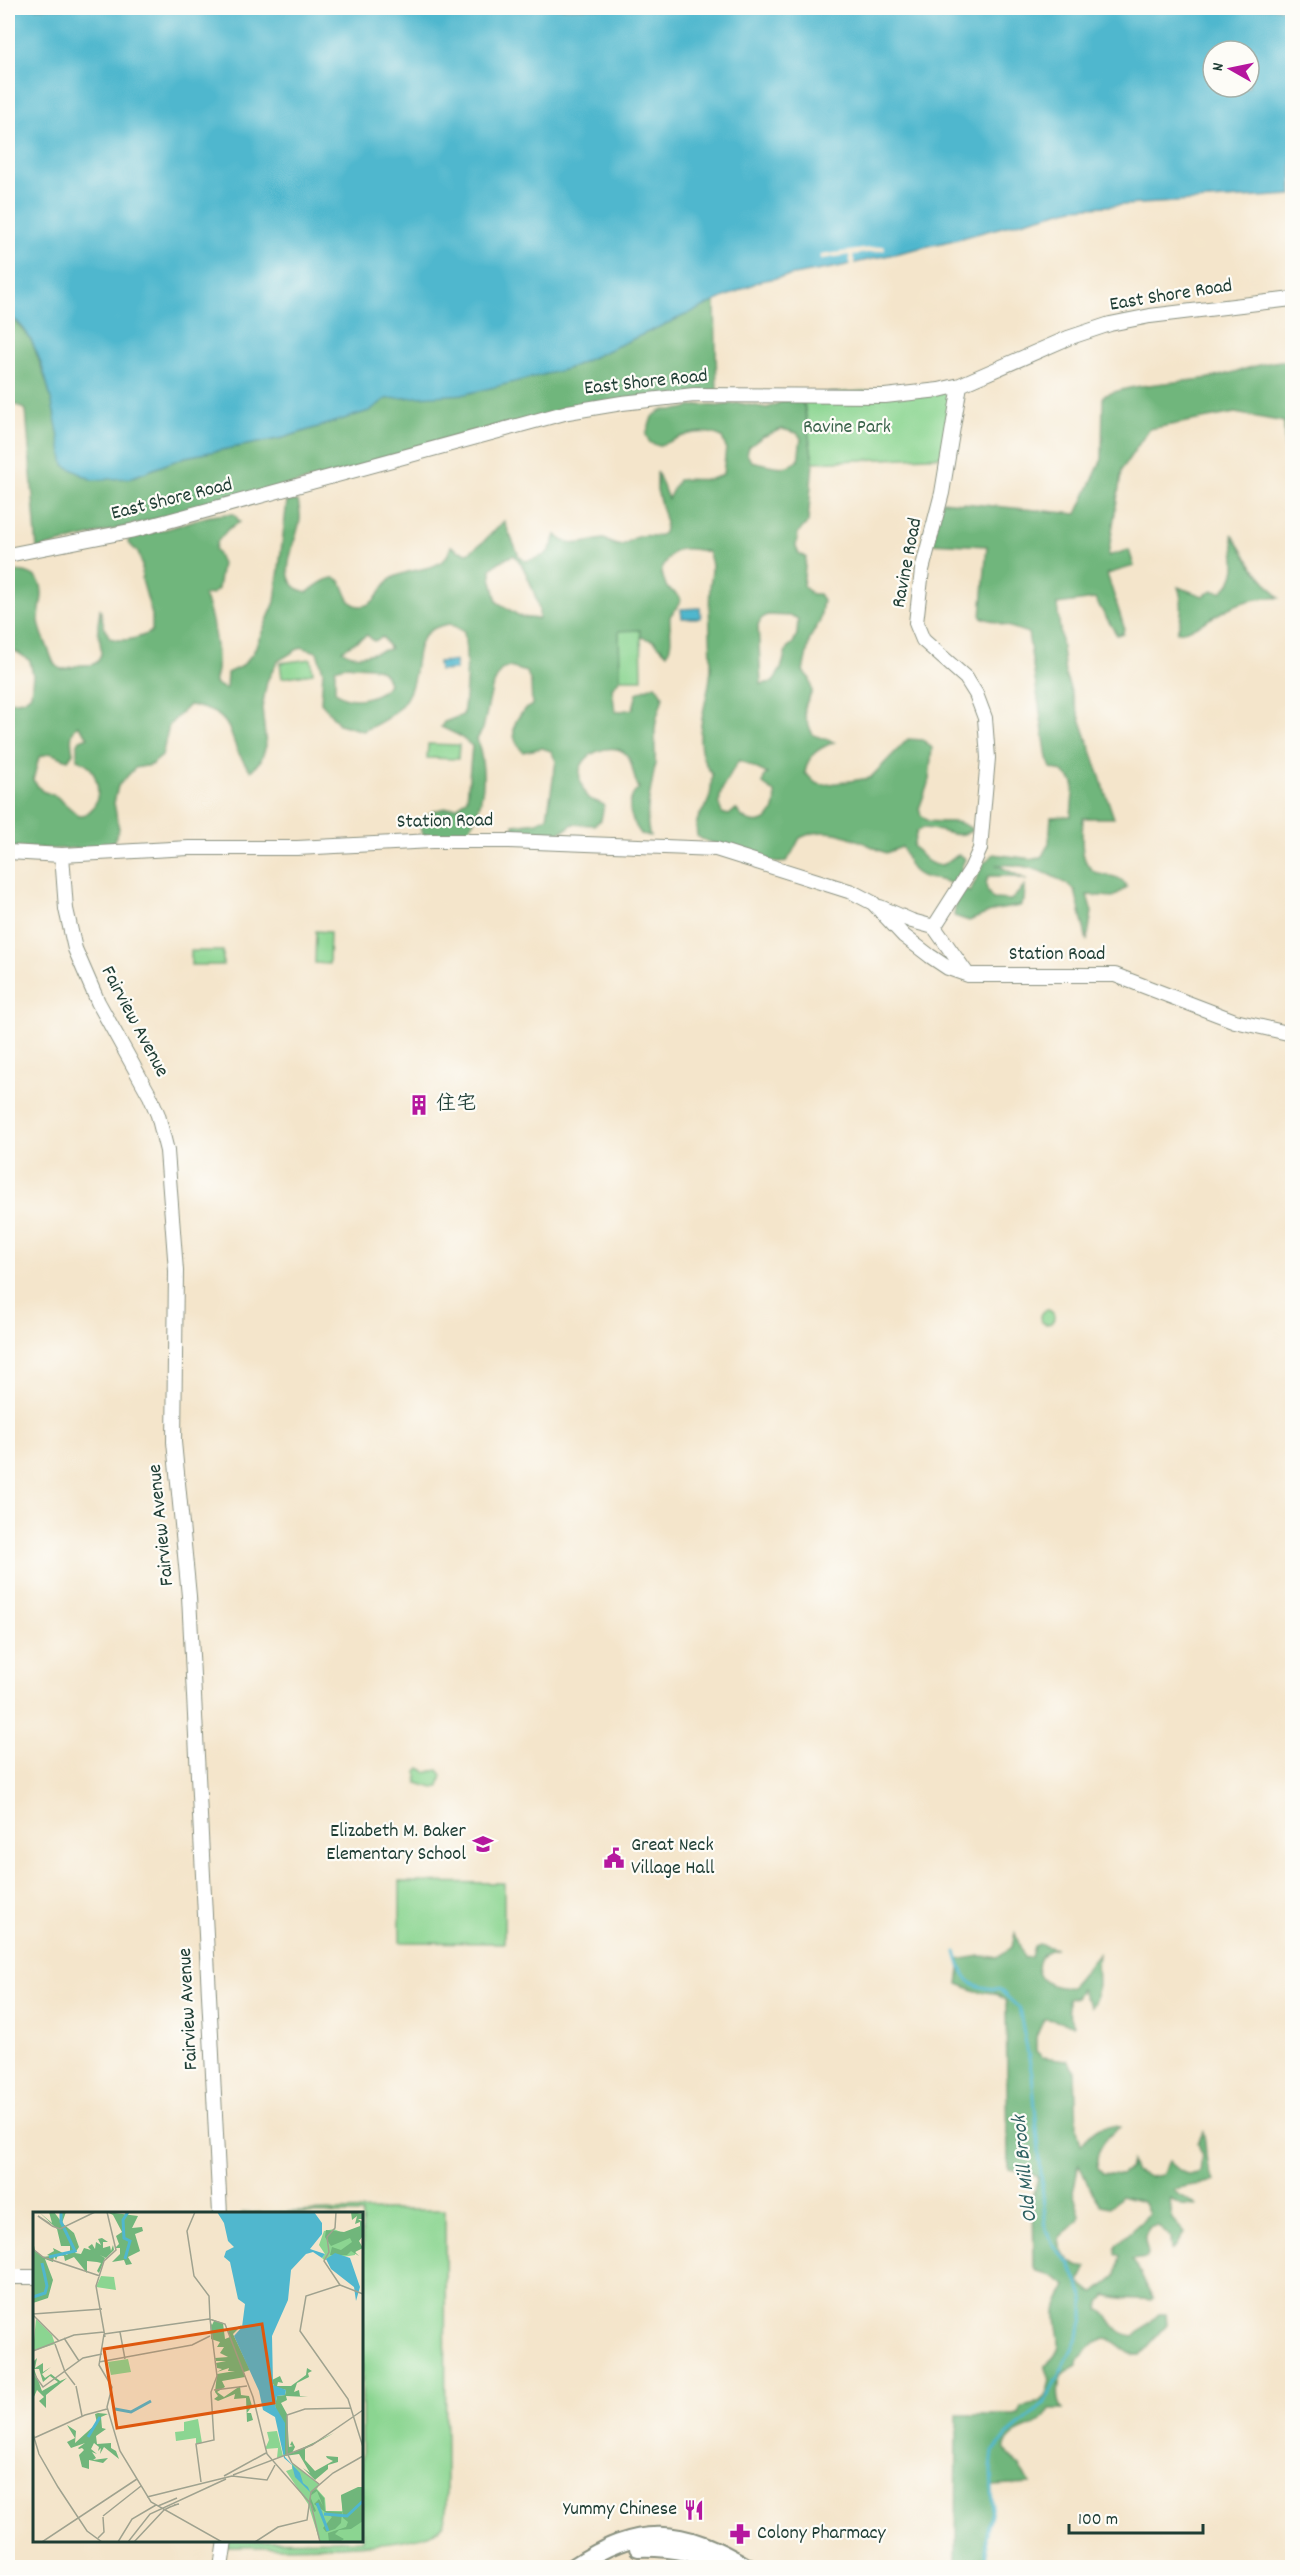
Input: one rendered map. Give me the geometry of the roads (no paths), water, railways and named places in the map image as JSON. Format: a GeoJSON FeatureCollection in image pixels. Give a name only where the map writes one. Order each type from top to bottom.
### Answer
{"type":"FeatureCollection","features":[{"type":"Feature","properties":{"kind":"main road"},"geometry":{"type":"LineString","coordinates":[[572,2568],[612,2544],[661,2535],[687,2538],[701,2543],[749,2568]]}},
{"type":"Feature","properties":{"kind":"main road"},"geometry":{"type":"LineString","coordinates":[[590,2568],[617,2553],[639,2547],[661,2547],[704,2556],[726,2568]]}},
{"type":"Feature","properties":{"kind":"street","name":"East Shore Road"},"geometry":{"type":"LineString","coordinates":[[8,555],[135,530],[522,424],[611,404],[694,395],[885,396],[939,390],[960,385],[1068,338],[1110,324],[1150,316],[1293,299]]}},
{"type":"Feature","properties":{"kind":"street","name":"Ravine Road"},"geometry":{"type":"LineString","coordinates":[[934,927],[971,869],[980,849],[988,758],[985,718],[976,694],[966,678],[923,640],[916,623],[922,570],[941,499],[960,385]]}},
{"type":"Feature","properties":{"kind":"street","name":"Station Road"},"geometry":{"type":"LineString","coordinates":[[8,852],[62,855],[189,848],[330,847],[403,841],[509,841],[712,848],[852,892],[912,921],[934,927]]}},
{"type":"Feature","properties":{"kind":"street","name":"Fairview Avenue"},"geometry":{"type":"LineString","coordinates":[[62,855],[66,909],[75,949],[98,1002],[150,1096],[167,1151],[176,1271],[174,1442],[189,1596],[220,2212]]}},
{"type":"Feature","properties":{"kind":"street","name":"Station Road"},"geometry":{"type":"LineString","coordinates":[[873,903],[904,936],[930,956],[948,968],[968,975],[1115,975],[1235,1021],[1293,1034]]}},
{"type":"Feature","properties":{"kind":"street"},"geometry":{"type":"LineString","coordinates":[[934,927],[968,975]]}},
{"type":"Feature","properties":{"kind":"street"},"geometry":{"type":"LineString","coordinates":[[8,2277],[33,2277]]}},
{"type":"Feature","properties":{"kind":"street"},"geometry":{"type":"LineString","coordinates":[[221,2568],[225,2542]]}},
{"type":"Feature","properties":{"kind":"water"},"geometry":{"type":"Polygon","coordinates":[[[8,8],[1292,8],[1292,195],[1073,208],[950,241],[838,267],[760,281],[567,369],[466,394],[386,399],[369,411],[283,438],[185,457],[130,478],[92,480],[64,465],[53,406],[40,360],[31,340],[20,325],[8,316],[8,8]]]}},
{"type":"Feature","properties":{"kind":"water"},"geometry":{"type":"Polygon","coordinates":[[[700,608],[701,618],[682,618],[681,609],[700,608]]]}},
{"type":"Feature","properties":{"kind":"water"},"geometry":{"type":"Polygon","coordinates":[[[455,661],[456,670],[439,671],[438,662],[455,661]]]}},
{"type":"Feature","properties":{"kind":"waterway","name":"Old Mill Brook"},"geometry":{"type":"LineString","coordinates":[[956,1952],[961,1969],[969,1981],[981,1987],[999,1989],[1019,2008],[1032,2074],[1046,2229],[1053,2245],[1070,2264],[1084,2299],[1084,2320],[1044,2404],[1007,2435],[993,2452],[991,2470],[993,2505],[985,2538],[987,2559]]}},
{"type":"Feature","properties":{"kind":"place","name":"住宅"},"geometry":{"type":"Point","coordinates":[419,1105]}},
{"type":"Feature","properties":{"kind":"place","name":"Elizabeth M. Baker Elementary School"},"geometry":{"type":"Point","coordinates":[483,1844]}},
{"type":"Feature","properties":{"kind":"place","name":"Great Neck Village Hall"},"geometry":{"type":"Point","coordinates":[614,1858]}},
{"type":"Feature","properties":{"kind":"place","name":"Yummy Chinese"},"geometry":{"type":"Point","coordinates":[694,2510]}},
{"type":"Feature","properties":{"kind":"place","name":"Colony Pharmacy"},"geometry":{"type":"Point","coordinates":[740,2534]}},
{"type":"Feature","properties":{"kind":"park label","name":"Ravine Park"},"geometry":{"type":"Point","coordinates":[847,428]}}]}
